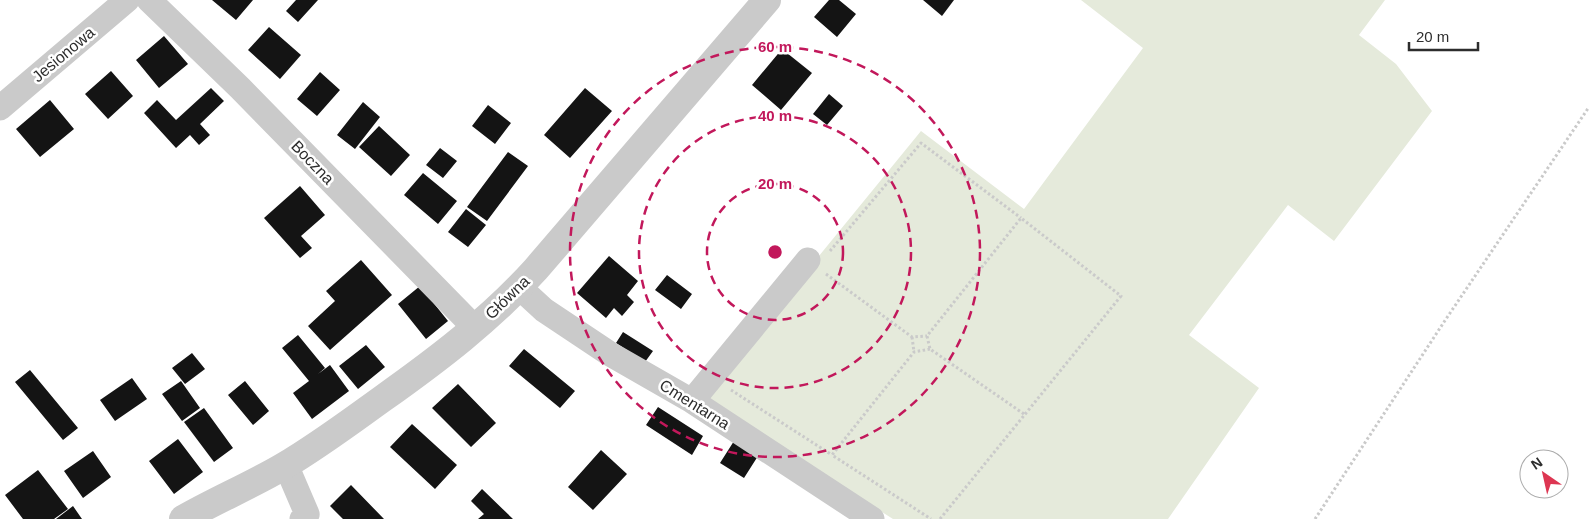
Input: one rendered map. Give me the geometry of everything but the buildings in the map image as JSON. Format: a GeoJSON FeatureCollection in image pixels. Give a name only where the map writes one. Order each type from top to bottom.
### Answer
{"type":"FeatureCollection","features":[{"type":"Feature","properties":{"kind":"street","name":"Jesionowa"},"geometry":{"type":"LineString","coordinates":[[0,108],[127,0]]}},
{"type":"Feature","properties":{"kind":"street","name":"Boczna"},"geometry":{"type":"LineString","coordinates":[[149,0],[240,88],[475,328]]}},
{"type":"Feature","properties":{"kind":"street","name":"Główna"},"geometry":{"type":"LineString","coordinates":[[183,519],[286,465],[343,428],[475,328],[519,287],[767,0]]}},
{"type":"Feature","properties":{"kind":"street"},"geometry":{"type":"LineString","coordinates":[[692,401],[812,264]]}},
{"type":"Feature","properties":{"kind":"street","name":"Cmentarna"},"geometry":{"type":"LineString","coordinates":[[519,287],[544,310],[610,354],[692,401],[872,519]]}},
{"type":"Feature","properties":{"kind":"street"},"geometry":{"type":"LineString","coordinates":[[286,465],[307,514],[302,519]]}},
{"type":"Feature","properties":{"kind":"path"},"geometry":{"type":"LineString","coordinates":[[1315,519],[1589,107]]}},
{"type":"Feature","properties":{"kind":"path"},"geometry":{"type":"LineString","coordinates":[[940,519],[1120,296],[1021,218],[921,143],[812,264],[912,337],[927,336],[1021,218]]}},
{"type":"Feature","properties":{"kind":"path"},"geometry":{"type":"LineString","coordinates":[[927,336],[930,349],[1024,414]]}},
{"type":"Feature","properties":{"kind":"path"},"geometry":{"type":"LineString","coordinates":[[912,337],[914,352]]}},
{"type":"Feature","properties":{"kind":"path"},"geometry":{"type":"LineString","coordinates":[[832,455],[914,352],[930,349]]}},
{"type":"Feature","properties":{"kind":"path"},"geometry":{"type":"LineString","coordinates":[[723,385],[931,519]]}},
{"type":"Feature","properties":{"kind":"shaded area"},"geometry":{"type":"Polygon","coordinates":[[[1081,0],[1385,0],[1359,35],[1396,64],[1432,111],[1334,241],[1288,205],[1189,335],[1259,388],[1168,519],[893,519],[703,398],[921,131],[1024,209],[1143,48],[1081,0]]]}}]}
